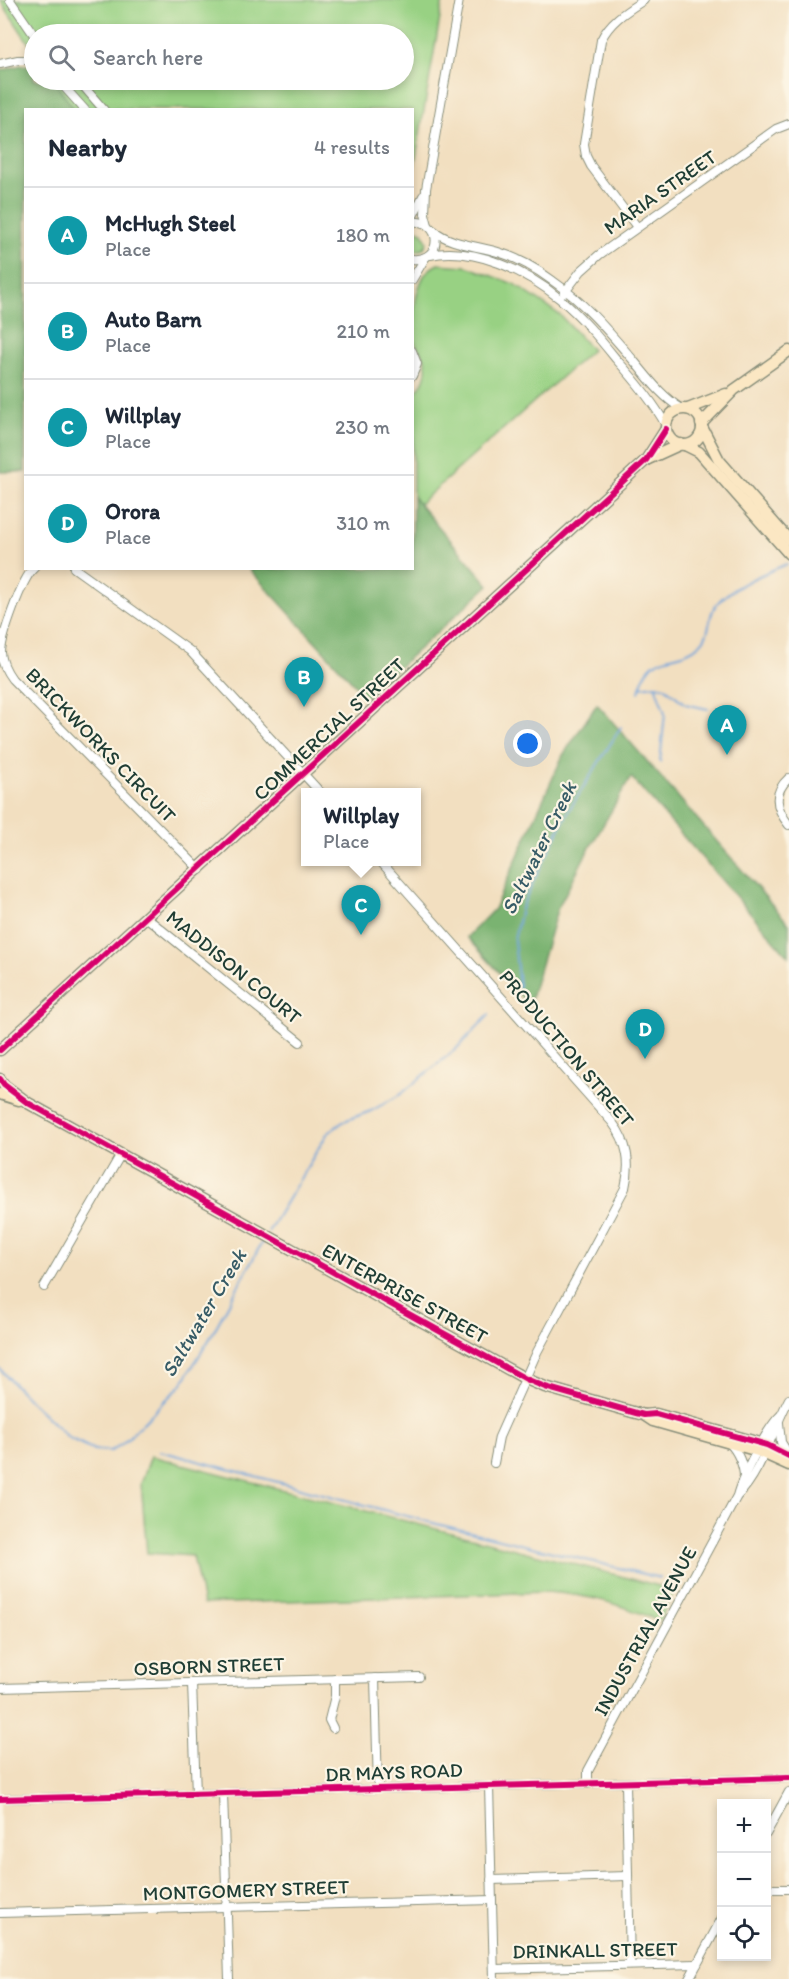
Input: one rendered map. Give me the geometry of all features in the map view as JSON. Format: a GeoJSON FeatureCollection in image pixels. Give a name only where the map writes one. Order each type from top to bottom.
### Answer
{"type":"FeatureCollection","features":[{"type":"Feature","properties":{"kind":"street"},"geometry":{"type":"LineString","coordinates":[[10,0],[26,24]]}},
{"type":"Feature","properties":{"kind":"street"},"geometry":{"type":"LineString","coordinates":[[414,277],[436,241],[425,214],[426,189],[459,0]]}},
{"type":"Feature","properties":{"kind":"street"},"geometry":{"type":"LineString","coordinates":[[637,227],[591,166],[584,144],[605,32],[616,20],[644,0]]}},
{"type":"Feature","properties":{"kind":"street"},"geometry":{"type":"LineString","coordinates":[[0,64],[24,60]]}},
{"type":"Feature","properties":{"kind":"street"},"geometry":{"type":"LineString","coordinates":[[67,90],[83,108]]}},
{"type":"Feature","properties":{"kind":"street"},"geometry":{"type":"LineString","coordinates":[[87,90],[102,108]]}},
{"type":"Feature","properties":{"kind":"street","name":"MARIA STREET"},"geometry":{"type":"LineString","coordinates":[[560,299],[590,263],[637,227],[776,129],[789,124]]}},
{"type":"Feature","properties":{"kind":"street"},"geometry":{"type":"LineString","coordinates":[[414,216],[426,189]]}},
{"type":"Feature","properties":{"kind":"street"},"geometry":{"type":"LineString","coordinates":[[414,220],[423,222],[449,240],[501,253],[523,262],[566,290],[596,317],[657,389],[671,402],[697,414],[719,460],[789,540]]}},
{"type":"Feature","properties":{"kind":"street"},"geometry":{"type":"LineString","coordinates":[[414,259],[450,253],[486,260],[521,274],[560,299],[586,324],[648,395],[670,439],[699,452],[789,554]]}},
{"type":"Feature","properties":{"kind":"street"},"geometry":{"type":"LineString","coordinates":[[683,445],[696,440],[702,425],[734,390],[789,351]]}},
{"type":"Feature","properties":{"kind":"street"},"geometry":{"type":"LineString","coordinates":[[414,356],[417,364],[414,371]]}},
{"type":"Feature","properties":{"kind":"street"},"geometry":{"type":"LineString","coordinates":[[666,427],[671,414],[734,390]]}},
{"type":"Feature","properties":{"kind":"street","name":"COMMERCIAL STREET"},"geometry":{"type":"LineString","coordinates":[[0,1059],[3,1048],[646,460],[666,427]]}},
{"type":"Feature","properties":{"kind":"street","name":"COMMERCIAL STREET"},"geometry":{"type":"LineString","coordinates":[[646,460],[683,445]]}},
{"type":"Feature","properties":{"kind":"street","name":"BRICKWORKS CIRCUIT"},"geometry":{"type":"LineString","coordinates":[[32,570],[23,582],[3,642],[4,667],[12,679],[200,870]]}},
{"type":"Feature","properties":{"kind":"street"},"geometry":{"type":"LineString","coordinates":[[77,570],[190,651],[316,788]]}},
{"type":"Feature","properties":{"kind":"street"},"geometry":{"type":"LineString","coordinates":[[789,778],[781,787],[777,798],[778,810],[789,825]]}},
{"type":"Feature","properties":{"kind":"street","name":"PRODUCTION STREET"},"geometry":{"type":"LineString","coordinates":[[385,866],[612,1122],[620,1132],[627,1149],[628,1175],[625,1188],[537,1352],[498,1440],[494,1463]]}},
{"type":"Feature","properties":{"kind":"street","name":"MADDISON COURT"},"geometry":{"type":"LineString","coordinates":[[147,918],[300,1042]]}},
{"type":"Feature","properties":{"kind":"street","name":"ENTERPRISE STREET"},"geometry":{"type":"LineString","coordinates":[[0,1079],[28,1103],[526,1379],[545,1387],[644,1415],[656,1414],[763,1448],[787,1459]]}},
{"type":"Feature","properties":{"kind":"street","name":"ENTERPRISE STREET"},"geometry":{"type":"LineString","coordinates":[[0,1094],[28,1103]]}},
{"type":"Feature","properties":{"kind":"street"},"geometry":{"type":"LineString","coordinates":[[44,1287],[121,1154]]}},
{"type":"Feature","properties":{"kind":"street","name":"INDUSTRIAL AVENUE"},"geometry":{"type":"LineString","coordinates":[[737,1496],[745,1489],[773,1422],[780,1418],[789,1400]]}},
{"type":"Feature","properties":{"kind":"street","name":"ENTERPRISE STREET"},"geometry":{"type":"LineString","coordinates":[[644,1415],[652,1421],[729,1443],[763,1448]]}},
{"type":"Feature","properties":{"kind":"street"},"geometry":{"type":"LineString","coordinates":[[754,1471],[766,1462],[787,1459],[781,1442],[780,1418]]}},
{"type":"Feature","properties":{"kind":"street"},"geometry":{"type":"LineString","coordinates":[[729,1443],[735,1448],[745,1474],[744,1478]]}},
{"type":"Feature","properties":{"kind":"street","name":"INDUSTRIAL AVENUE"},"geometry":{"type":"LineString","coordinates":[[588,1784],[588,1771],[737,1496],[744,1478],[763,1448]]}},
{"type":"Feature","properties":{"kind":"street","name":"OSBORN STREET"},"geometry":{"type":"LineString","coordinates":[[0,1688],[419,1677]]}},
{"type":"Feature","properties":{"kind":"street"},"geometry":{"type":"LineString","coordinates":[[375,1678],[378,1789]]}},
{"type":"Feature","properties":{"kind":"street"},"geometry":{"type":"LineString","coordinates":[[333,1728],[329,1720],[335,1696],[334,1679]]}},
{"type":"Feature","properties":{"kind":"street"},"geometry":{"type":"LineString","coordinates":[[192,1683],[196,1794]]}},
{"type":"Feature","properties":{"kind":"street","name":"DR MAYS ROAD"},"geometry":{"type":"LineString","coordinates":[[0,1799],[789,1778]]}},
{"type":"Feature","properties":{"kind":"street"},"geometry":{"type":"LineString","coordinates":[[626,1783],[630,1965]]}},
{"type":"Feature","properties":{"kind":"street"},"geometry":{"type":"LineString","coordinates":[[489,1786],[494,1979]]}},
{"type":"Feature","properties":{"kind":"street"},"geometry":{"type":"LineString","coordinates":[[771,1825],[789,1792]]}},
{"type":"Feature","properties":{"kind":"street"},"geometry":{"type":"LineString","coordinates":[[223,1793],[229,1979]]}},
{"type":"Feature","properties":{"kind":"street"},"geometry":{"type":"LineString","coordinates":[[491,1880],[627,1876]]}},
{"type":"Feature","properties":{"kind":"street"},"geometry":{"type":"LineString","coordinates":[[771,1889],[789,1889]]}},
{"type":"Feature","properties":{"kind":"street","name":"MONTGOMERY STREET"},"geometry":{"type":"LineString","coordinates":[[0,1913],[492,1900]]}},
{"type":"Feature","properties":{"kind":"street"},"geometry":{"type":"LineString","coordinates":[[689,1979],[717,1927]]}},
{"type":"Feature","properties":{"kind":"street","name":"DRINKALL STREET"},"geometry":{"type":"LineString","coordinates":[[494,1970],[697,1964]]}},
{"type":"Feature","properties":{"kind":"green space"},"geometry":{"type":"Polygon","coordinates":[[[0,0],[443,0],[414,168],[414,108],[73,108],[60,90],[414,90],[414,24],[24,24],[24,36],[0,0]]]}},
{"type":"Feature","properties":{"kind":"green space"},"geometry":{"type":"Polygon","coordinates":[[[24,65],[24,90],[60,90],[73,108],[24,108],[24,472],[0,472],[0,71],[24,65]]]}},
{"type":"Feature","properties":{"kind":"green space"},"geometry":{"type":"Polygon","coordinates":[[[414,231],[423,232],[427,242],[422,249],[417,251],[414,251],[414,231]]]}},
{"type":"Feature","properties":{"kind":"green space"},"geometry":{"type":"Polygon","coordinates":[[[438,264],[466,266],[514,284],[560,315],[592,350],[419,504],[414,498],[414,392],[420,387],[426,374],[426,365],[414,340],[414,311],[421,282],[428,270],[438,264]]]}},
{"type":"Feature","properties":{"kind":"green space"},"geometry":{"type":"Polygon","coordinates":[[[414,498],[489,585],[366,697],[250,570],[414,570],[414,498]]]}},
{"type":"Feature","properties":{"kind":"green space"},"geometry":{"type":"Polygon","coordinates":[[[597,704],[789,924],[789,957],[631,777],[557,910],[529,1005],[467,937],[494,909],[563,755],[597,704]]]}},
{"type":"Feature","properties":{"kind":"green space"},"geometry":{"type":"Polygon","coordinates":[[[151,1456],[675,1590],[659,1621],[604,1601],[545,1592],[203,1604],[193,1556],[147,1553],[141,1483],[151,1456]]]}},
{"type":"Feature","properties":{"kind":"waterway","name":"Saltwater Creek"},"geometry":{"type":"LineString","coordinates":[[639,692],[644,677],[657,662],[682,654],[700,644],[707,632],[713,610],[726,596],[746,582],[787,564]]}},
{"type":"Feature","properties":{"kind":"waterway"},"geometry":{"type":"LineString","coordinates":[[640,687],[655,685],[665,713],[660,762]]}},
{"type":"Feature","properties":{"kind":"waterway"},"geometry":{"type":"LineString","coordinates":[[656,685],[665,687],[685,704],[708,709]]}},
{"type":"Feature","properties":{"kind":"waterway","name":"Saltwater Creek"},"geometry":{"type":"LineString","coordinates":[[517,990],[519,986],[514,940],[521,909],[569,810],[621,727]]}},
{"type":"Feature","properties":{"kind":"waterway","name":"Saltwater Creek"},"geometry":{"type":"LineString","coordinates":[[268,1232],[327,1134],[344,1121],[371,1111],[401,1094],[456,1049],[489,1015]]}},
{"type":"Feature","properties":{"kind":"waterway","name":"Saltwater Creek"},"geometry":{"type":"LineString","coordinates":[[0,1369],[69,1438],[94,1450],[111,1451],[123,1443],[181,1385],[209,1340],[265,1237]]}},
{"type":"Feature","properties":{"kind":"waterway"},"geometry":{"type":"LineString","coordinates":[[160,1451],[437,1524],[660,1578]]}},
{"type":"Feature","properties":{"kind":"cycle path"},"geometry":{"type":"LineString","coordinates":[[0,1050],[646,460],[666,429]]}},
{"type":"Feature","properties":{"kind":"cycle path"},"geometry":{"type":"LineString","coordinates":[[0,1079],[4,1085],[28,1103],[526,1379],[545,1387],[636,1413],[656,1414],[767,1445],[789,1456]]}},
{"type":"Feature","properties":{"kind":"cycle path"},"geometry":{"type":"LineString","coordinates":[[0,1799],[789,1778]]}},
{"type":"Feature","properties":{"kind":"place","name":"Auto Barn"},"geometry":{"type":"Point","coordinates":[304,707]}},
{"type":"Feature","properties":{"kind":"place","name":"McHugh Steel"},"geometry":{"type":"Point","coordinates":[727,755]}},
{"type":"Feature","properties":{"kind":"place","name":"Willplay"},"geometry":{"type":"Point","coordinates":[361,935]}},
{"type":"Feature","properties":{"kind":"place","name":"Orora"},"geometry":{"type":"Point","coordinates":[645,1059]}}]}
